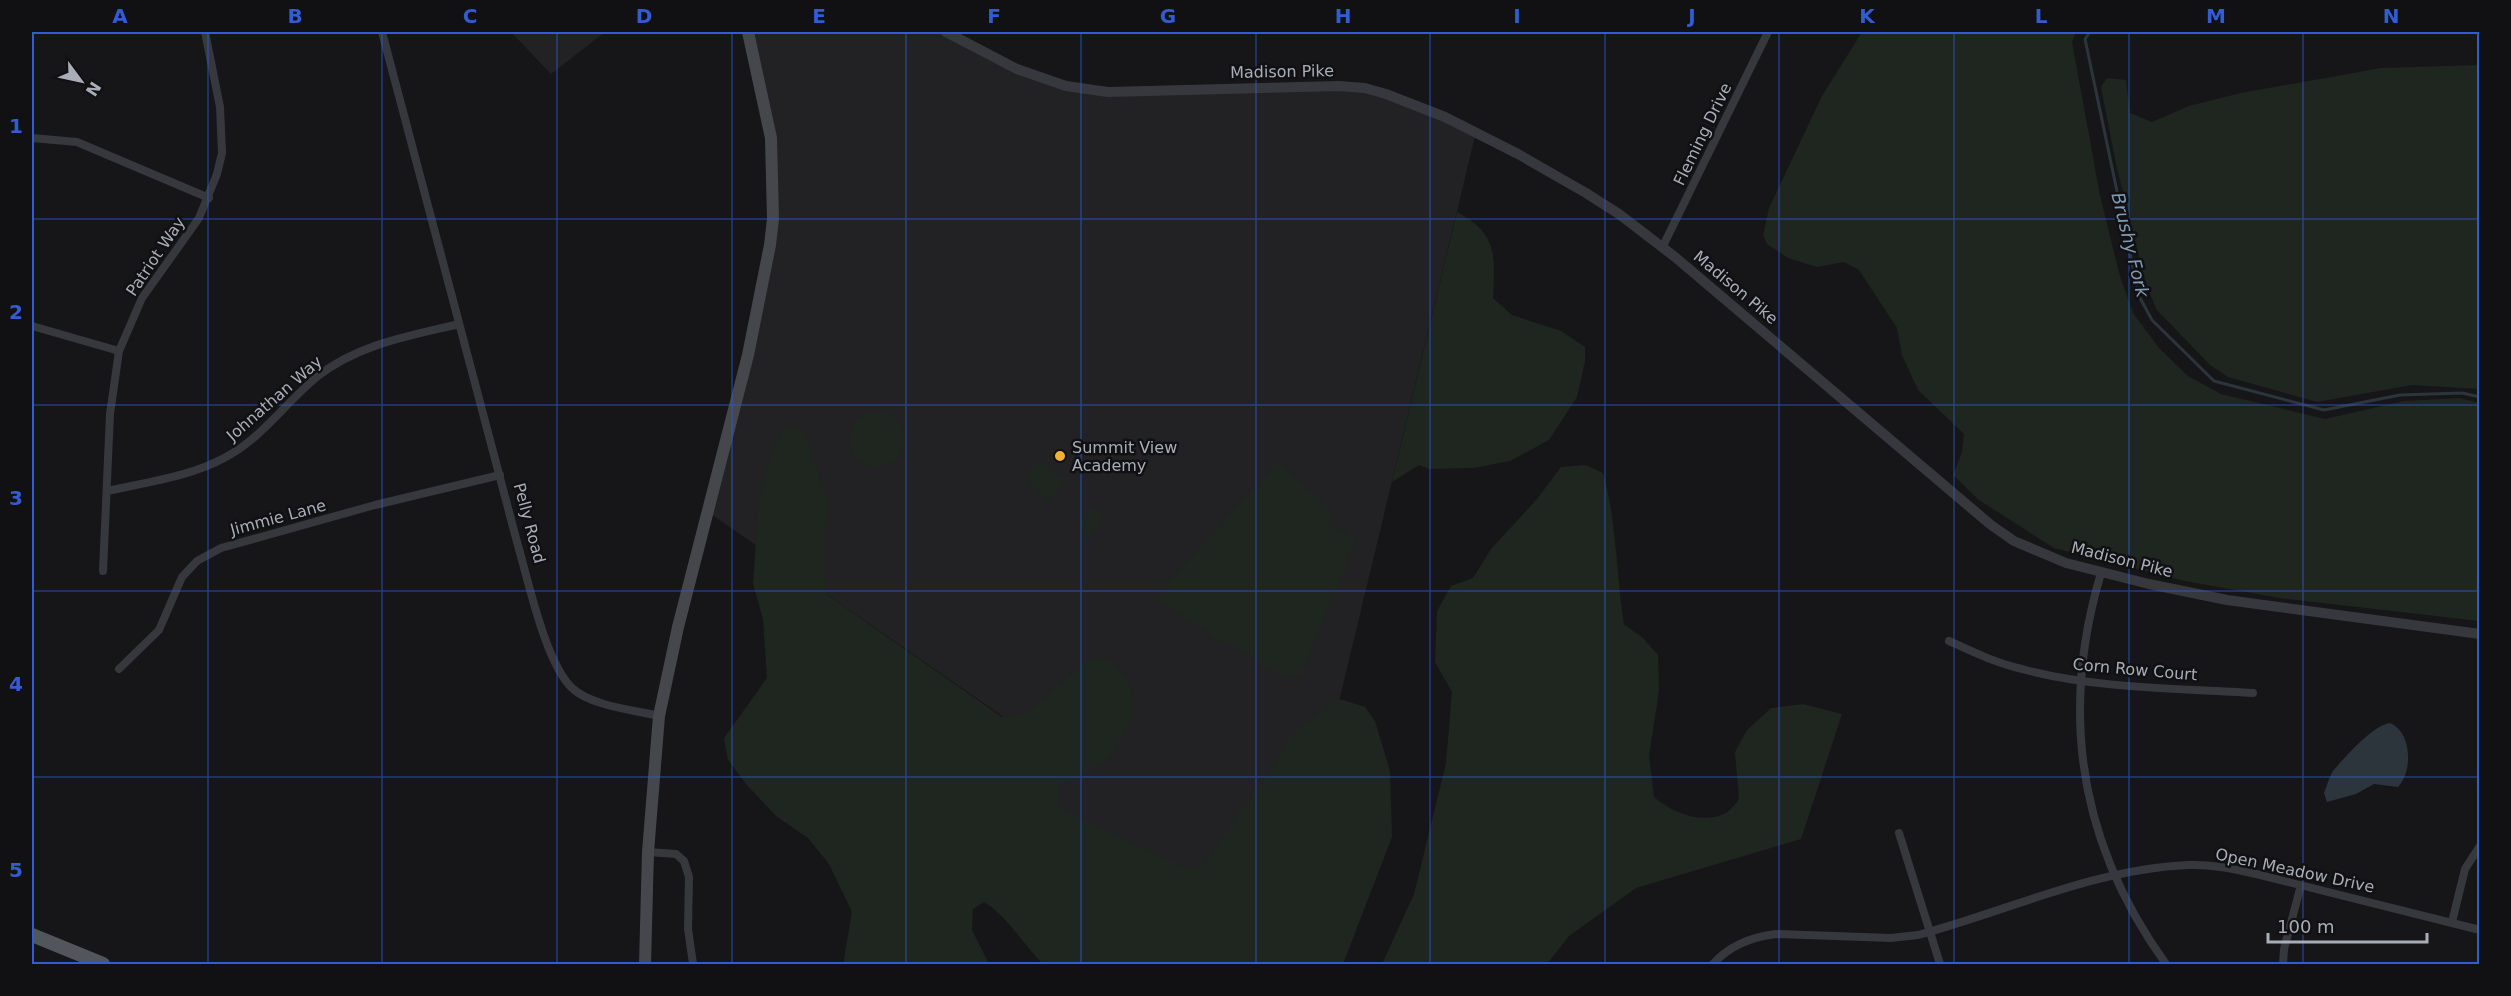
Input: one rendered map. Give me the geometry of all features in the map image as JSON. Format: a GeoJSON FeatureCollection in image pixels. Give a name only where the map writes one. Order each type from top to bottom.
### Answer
{"type":"FeatureCollection","features":[{"type":"Feature","properties":{"kind":"main road"},"geometry":{"type":"LineString","coordinates":[[645,964],[648,852],[659,716],[678,627],[748,355],[773,219],[771,138],[752,32]]}},
{"type":"Feature","properties":{"kind":"main road"},"geometry":{"type":"LineString","coordinates":[[32,935],[103,964]]}},
{"type":"Feature","properties":{"kind":"street","name":"Patriot Way"},"geometry":{"type":"LineString","coordinates":[[103,571],[110,414],[119,351],[142,298],[199,218],[209,198],[222,153],[223,129],[205,32]]}},
{"type":"Feature","properties":{"kind":"street","name":"Pelly Road"},"geometry":{"type":"LineString","coordinates":[[382,32],[500,475],[542,625],[557,666],[573,688],[599,702],[659,716]]}},
{"type":"Feature","properties":{"kind":"street","name":"Madison Pike"},"geometry":{"type":"LineString","coordinates":[[946,32],[1017,69],[1066,86],[1108,92],[1340,86],[1365,88],[1445,117],[1518,154],[1586,193],[1662,248],[1991,525],[2014,541],[2039,553],[2101,573],[2227,600],[2480,634]]}},
{"type":"Feature","properties":{"kind":"street","name":"Fleming Drive"},"geometry":{"type":"LineString","coordinates":[[1662,248],[1768,32]]}},
{"type":"Feature","properties":{"kind":"street"},"geometry":{"type":"LineString","coordinates":[[32,138],[77,142],[209,198]]}},
{"type":"Feature","properties":{"kind":"street","name":"Johnathan Way"},"geometry":{"type":"LineString","coordinates":[[107,491],[208,466],[254,439],[317,377],[337,363],[380,343],[459,324]]}},
{"type":"Feature","properties":{"kind":"street"},"geometry":{"type":"LineString","coordinates":[[32,326],[119,351]]}},
{"type":"Feature","properties":{"kind":"street","name":"Jimmie Lane"},"geometry":{"type":"LineString","coordinates":[[119,669],[159,630],[182,577],[197,561],[221,548],[375,505],[500,475]]}},
{"type":"Feature","properties":{"kind":"street"},"geometry":{"type":"LineString","coordinates":[[2101,573],[2093,601],[2080,681],[2079,719],[2084,771],[2095,819],[2114,875],[2126,900],[2166,964]]}},
{"type":"Feature","properties":{"kind":"street","name":"Corn Row Court"},"geometry":{"type":"LineString","coordinates":[[1949,641],[2014,667],[2080,681],[2253,693]]}},
{"type":"Feature","properties":{"kind":"street"},"geometry":{"type":"LineString","coordinates":[[1899,834],[1940,964]]}},
{"type":"Feature","properties":{"kind":"street"},"geometry":{"type":"LineString","coordinates":[[2452,922],[2465,869],[2480,846]]}},
{"type":"Feature","properties":{"kind":"street"},"geometry":{"type":"LineString","coordinates":[[648,852],[676,854],[684,861],[689,877],[688,929],[693,964]]}},
{"type":"Feature","properties":{"kind":"street","name":"Open Meadow Drive"},"geometry":{"type":"LineString","coordinates":[[1713,964],[1731,948],[1762,936],[1776,934],[1891,939],[1930,932],[2114,875],[2174,866],[2220,866],[2480,930]]}},
{"type":"Feature","properties":{"kind":"street"},"geometry":{"type":"LineString","coordinates":[[2283,964],[2284,949],[2301,885]]}},
{"type":"Feature","properties":{"kind":"shaded area"},"geometry":{"type":"Polygon","coordinates":[[[511,32],[605,32],[551,74],[511,32]]]}},
{"type":"Feature","properties":{"kind":"shaded area","name":"Summit View Academy"},"geometry":{"type":"Polygon","coordinates":[[[757,32],[946,32],[1017,69],[1108,92],[1365,88],[1476,132],[1284,930],[1040,813],[1051,750],[708,512],[766,274],[772,178],[750,34],[757,32]]]}},
{"type":"Feature","properties":{"kind":"shaded area"},"geometry":{"type":"Polygon","coordinates":[[[1862,32],[2076,32],[2072,42],[2100,195],[2119,273],[2133,313],[2159,348],[2188,376],[2221,394],[2325,419],[2404,401],[2460,398],[2479,403],[2479,621],[2280,598],[2185,581],[2054,548],[1979,500],[1953,475],[1962,452],[1964,434],[1918,390],[1902,355],[1897,328],[1859,270],[1844,262],[1817,267],[1788,258],[1767,244],[1763,235],[1769,208],[1822,96],[1862,32]]]}},
{"type":"Feature","properties":{"kind":"shaded area"},"geometry":{"type":"Polygon","coordinates":[[[2479,65],[2479,389],[2412,385],[2317,402],[2228,377],[2210,365],[2156,309],[2144,277],[2116,164],[2101,87],[2107,78],[2126,80],[2130,113],[2152,122],[2189,106],[2241,93],[2381,68],[2479,65]]]}},
{"type":"Feature","properties":{"kind":"shaded area"},"geometry":{"type":"Polygon","coordinates":[[[1457,212],[1480,229],[1491,247],[1494,270],[1493,298],[1512,315],[1561,331],[1585,347],[1585,361],[1577,397],[1549,440],[1510,461],[1473,468],[1429,469],[1419,465],[1392,482],[1457,212]]]}},
{"type":"Feature","properties":{"kind":"shaded area"},"geometry":{"type":"Polygon","coordinates":[[[877,411],[888,413],[897,419],[903,428],[905,439],[903,450],[897,459],[888,465],[877,467],[866,465],[857,459],[851,450],[849,439],[851,428],[857,419],[866,413],[877,411]]]}},
{"type":"Feature","properties":{"kind":"shaded area"},"geometry":{"type":"Polygon","coordinates":[[[793,424],[805,432],[828,503],[824,546],[826,594],[1002,717],[1028,712],[1091,657],[1109,660],[1129,679],[1133,718],[1110,758],[1059,786],[1059,808],[1184,867],[1202,866],[1276,761],[1294,731],[1340,699],[1365,707],[1375,721],[1390,771],[1392,837],[1343,964],[1043,964],[1007,922],[984,902],[973,909],[972,930],[989,964],[843,964],[852,912],[829,864],[808,838],[776,816],[747,785],[728,760],[724,738],[767,678],[763,619],[753,584],[759,498],[774,443],[786,426],[793,424]]]}},
{"type":"Feature","properties":{"kind":"shaded area"},"geometry":{"type":"Polygon","coordinates":[[[1039,460],[1065,481],[1048,501],[1033,488],[1026,476],[1039,460]]]}},
{"type":"Feature","properties":{"kind":"shaded area"},"geometry":{"type":"Polygon","coordinates":[[[1278,461],[1335,513],[1327,524],[1357,539],[1301,675],[1286,679],[1222,640],[1219,643],[1206,630],[1157,600],[1164,593],[1162,590],[1278,461]]]}},
{"type":"Feature","properties":{"kind":"shaded area"},"geometry":{"type":"Polygon","coordinates":[[[1586,465],[1603,473],[1608,492],[1624,624],[1643,638],[1658,655],[1659,691],[1649,756],[1654,797],[1688,816],[1707,818],[1726,813],[1739,799],[1735,752],[1747,730],[1771,708],[1803,704],[1842,714],[1801,839],[1636,888],[1569,936],[1547,964],[1382,964],[1414,894],[1446,763],[1452,692],[1435,662],[1437,611],[1451,586],[1473,578],[1491,549],[1537,499],[1561,467],[1586,465]]]}},
{"type":"Feature","properties":{"kind":"shaded area"},"geometry":{"type":"Polygon","coordinates":[[[1092,506],[1105,517],[1087,541],[1078,525],[1092,506]]]}},
{"type":"Feature","properties":{"kind":"shaded area"},"geometry":{"type":"Polygon","coordinates":[[[2390,723],[2403,735],[2408,752],[2406,772],[2398,787],[2374,784],[2356,794],[2327,802],[2324,793],[2333,771],[2367,736],[2390,723]]]}},
{"type":"Feature","properties":{"kind":"waterway","name":"Brushy Fork"},"geometry":{"type":"LineString","coordinates":[[2090,32],[2085,39],[2139,296],[2152,320],[2214,381],[2324,410],[2400,395],[2462,393],[2480,397]]}},
{"type":"Feature","properties":{"kind":"place","name":"Summit View Academy"},"geometry":{"type":"Point","coordinates":[1060,456]}}]}
